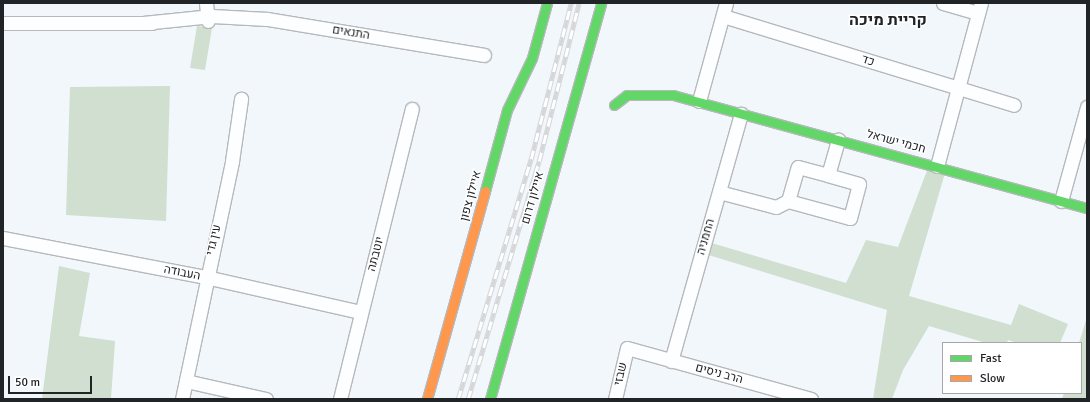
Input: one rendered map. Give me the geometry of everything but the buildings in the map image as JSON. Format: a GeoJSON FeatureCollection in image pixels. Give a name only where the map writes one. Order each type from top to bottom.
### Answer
{"type":"FeatureCollection","features":[{"type":"Feature","properties":{"kind":"main road","name":"איילון צפון"},"geometry":{"type":"LineString","coordinates":[[427,399],[507,110],[532,58],[547,3]]}},
{"type":"Feature","properties":{"kind":"main road","name":"איילון דרום"},"geometry":{"type":"LineString","coordinates":[[490,399],[601,3]]}},
{"type":"Feature","properties":{"kind":"main road"},"geometry":{"type":"LineString","coordinates":[[507,110],[518,64]]}},
{"type":"Feature","properties":{"kind":"main road","name":"חכמי ישראל"},"geometry":{"type":"LineString","coordinates":[[614,105],[628,95],[644,93],[673,95],[1087,208]]}},
{"type":"Feature","properties":{"kind":"street"},"geometry":{"type":"LineString","coordinates":[[206,3],[211,18]]}},
{"type":"Feature","properties":{"kind":"street"},"geometry":{"type":"LineString","coordinates":[[210,3],[211,18]]}},
{"type":"Feature","properties":{"kind":"street"},"geometry":{"type":"LineString","coordinates":[[699,101],[726,3]]}},
{"type":"Feature","properties":{"kind":"street"},"geometry":{"type":"LineString","coordinates":[[937,166],[980,8],[943,3]]}},
{"type":"Feature","properties":{"kind":"street","name":"כד"},"geometry":{"type":"LineString","coordinates":[[723,16],[1014,105]]}},
{"type":"Feature","properties":{"kind":"street","name":"התנאים"},"geometry":{"type":"LineString","coordinates":[[3,23],[143,23],[211,18],[267,19],[484,55]]}},
{"type":"Feature","properties":{"kind":"street","name":"התנאים"},"geometry":{"type":"LineString","coordinates":[[3,28],[32,23]]}},
{"type":"Feature","properties":{"kind":"street","name":"עין גדי"},"geometry":{"type":"LineString","coordinates":[[182,399],[206,277],[232,161],[241,100]]}},
{"type":"Feature","properties":{"kind":"street"},"geometry":{"type":"LineString","coordinates":[[1061,201],[1087,107]]}},
{"type":"Feature","properties":{"kind":"street","name":"יוטבתה"},"geometry":{"type":"LineString","coordinates":[[340,399],[360,312],[412,109]]}},
{"type":"Feature","properties":{"kind":"street","name":"החמניה"},"geometry":{"type":"LineString","coordinates":[[671,361],[741,114]]}},
{"type":"Feature","properties":{"kind":"street"},"geometry":{"type":"LineString","coordinates":[[828,175],[838,139]]}},
{"type":"Feature","properties":{"kind":"street"},"geometry":{"type":"LineString","coordinates":[[719,192],[776,208],[788,200],[798,167],[860,184],[850,218],[788,200]]}},
{"type":"Feature","properties":{"kind":"street","name":"העבודה"},"geometry":{"type":"LineString","coordinates":[[3,238],[206,277],[360,312]]}},
{"type":"Feature","properties":{"kind":"street","name":"הרב ניסים"},"geometry":{"type":"LineString","coordinates":[[626,348],[811,399]]}},
{"type":"Feature","properties":{"kind":"street","name":"שבזי"},"geometry":{"type":"LineString","coordinates":[[615,399],[626,348]]}},
{"type":"Feature","properties":{"kind":"street"},"geometry":{"type":"LineString","coordinates":[[186,381],[266,399]]}},
{"type":"Feature","properties":{"kind":"green space"},"geometry":{"type":"Polygon","coordinates":[[[197,26],[212,28],[205,70],[190,68],[197,26]]]}},
{"type":"Feature","properties":{"kind":"green space"},"geometry":{"type":"Polygon","coordinates":[[[170,86],[166,221],[66,215],[70,87],[170,86]]]}},
{"type":"Feature","properties":{"kind":"green space"},"geometry":{"type":"Polygon","coordinates":[[[928,168],[945,173],[909,296],[1011,325],[1019,304],[1068,324],[1060,342],[1014,342],[1008,340],[1007,342],[983,342],[929,326],[903,370],[892,399],[873,399],[887,310],[702,253],[705,241],[846,283],[866,240],[898,247],[928,168]]]}},
{"type":"Feature","properties":{"kind":"green space"},"geometry":{"type":"Polygon","coordinates":[[[59,266],[90,273],[79,336],[115,341],[111,399],[42,399],[59,266]]]}},
{"type":"Feature","properties":{"kind":"green space"},"geometry":{"type":"Polygon","coordinates":[[[1087,317],[1087,399],[1062,399],[1064,394],[1082,394],[1082,342],[1079,342],[1087,317]]]}},
{"type":"Feature","properties":{"kind":"railway"},"geometry":{"type":"LineString","coordinates":[[458,399],[531,159],[571,3]]}},
{"type":"Feature","properties":{"kind":"railway"},"geometry":{"type":"LineString","coordinates":[[468,399],[539,161],[579,3]]}},
{"type":"Feature","properties":{"kind":"traffic: fast"},"geometry":{"type":"LineString","coordinates":[[485,191],[507,110],[532,58],[547,3]]}},
{"type":"Feature","properties":{"kind":"traffic: fast"},"geometry":{"type":"LineString","coordinates":[[490,399],[601,3]]}},
{"type":"Feature","properties":{"kind":"traffic: fast"},"geometry":{"type":"LineString","coordinates":[[614,105],[627,95],[673,95],[1087,208]]}},
{"type":"Feature","properties":{"kind":"traffic: slow"},"geometry":{"type":"LineString","coordinates":[[427,399],[485,191]]}},
{"type":"Feature","properties":{"kind":"district","name":"קריית מיכה"},"geometry":{"type":"Point","coordinates":[888,20]}}]}
